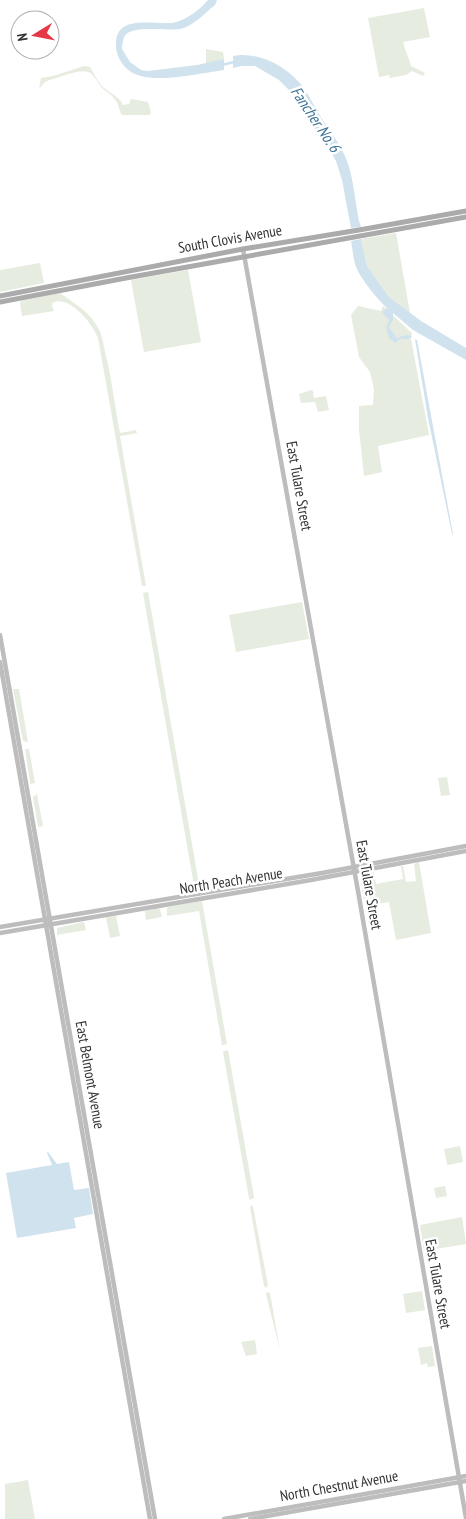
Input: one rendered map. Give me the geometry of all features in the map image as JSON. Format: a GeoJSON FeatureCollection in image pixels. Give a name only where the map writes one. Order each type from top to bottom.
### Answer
{"type":"FeatureCollection","features":[{"type":"Feature","properties":{"kind":"main road","name":"South Clovis Avenue"},"geometry":{"type":"LineString","coordinates":[[381,230],[400,223],[466,211]]}},
{"type":"Feature","properties":{"kind":"main road"},"geometry":{"type":"LineString","coordinates":[[415,226],[419,223],[440,219],[441,216]]}},
{"type":"Feature","properties":{"kind":"main road","name":"South Clovis Avenue"},"geometry":{"type":"LineString","coordinates":[[0,300],[9,294],[243,249],[415,226],[466,217]]}},
{"type":"Feature","properties":{"kind":"main road","name":"South Clovis Avenue"},"geometry":{"type":"LineString","coordinates":[[0,300],[326,242],[355,234]]}},
{"type":"Feature","properties":{"kind":"main road","name":"East Tulare Street"},"geometry":{"type":"LineString","coordinates":[[243,249],[354,870],[466,1518]]}},
{"type":"Feature","properties":{"kind":"main road"},"geometry":{"type":"LineString","coordinates":[[145,275],[157,269],[176,266],[179,262]]}},
{"type":"Feature","properties":{"kind":"main road"},"geometry":{"type":"LineString","coordinates":[[0,300],[27,294],[30,290]]}},
{"type":"Feature","properties":{"kind":"main road","name":"East Belmont Avenue"},"geometry":{"type":"LineString","coordinates":[[0,635],[150,1519]]}},
{"type":"Feature","properties":{"kind":"main road","name":"East Belmont Avenue"},"geometry":{"type":"LineString","coordinates":[[0,662],[48,918]]}},
{"type":"Feature","properties":{"kind":"main road"},"geometry":{"type":"LineString","coordinates":[[354,870],[466,846]]}},
{"type":"Feature","properties":{"kind":"main road","name":"North Peach Avenue"},"geometry":{"type":"LineString","coordinates":[[0,927],[466,851]]}},
{"type":"Feature","properties":{"kind":"main road","name":"North Peach Avenue"},"geometry":{"type":"LineString","coordinates":[[0,933],[219,896],[354,870]]}},
{"type":"Feature","properties":{"kind":"main road"},"geometry":{"type":"LineString","coordinates":[[219,896],[222,893],[238,890],[241,887]]}},
{"type":"Feature","properties":{"kind":"main road"},"geometry":{"type":"LineString","coordinates":[[163,905],[166,902],[182,897]]}},
{"type":"Feature","properties":{"kind":"main road"},"geometry":{"type":"LineString","coordinates":[[99,915],[104,912],[122,909],[124,906]]}},
{"type":"Feature","properties":{"kind":"main road","name":"East Belmont Avenue"},"geometry":{"type":"LineString","coordinates":[[49,924],[155,1519]]}},
{"type":"Feature","properties":{"kind":"main road"},"geometry":{"type":"LineString","coordinates":[[460,1480],[466,1476]]}},
{"type":"Feature","properties":{"kind":"main road"},"geometry":{"type":"LineString","coordinates":[[460,1480],[466,1481]]}},
{"type":"Feature","properties":{"kind":"main road","name":"North Chestnut Avenue"},"geometry":{"type":"LineString","coordinates":[[224,1519],[422,1484],[460,1480]]}},
{"type":"Feature","properties":{"kind":"main road","name":"North Chestnut Avenue"},"geometry":{"type":"LineString","coordinates":[[250,1519],[460,1480]]}},
{"type":"Feature","properties":{"kind":"main road"},"geometry":{"type":"LineString","coordinates":[[403,1492],[422,1484]]}},
{"type":"Feature","properties":{"kind":"shaded area"},"geometry":{"type":"Polygon","coordinates":[[[424,8],[430,37],[403,42],[411,66],[425,73],[423,76],[412,71],[406,75],[390,78],[389,75],[379,77],[368,18],[424,8]]]}},
{"type":"Feature","properties":{"kind":"shaded area"},"geometry":{"type":"Polygon","coordinates":[[[206,49],[223,52],[224,59],[206,64],[206,49]]]}},
{"type":"Feature","properties":{"kind":"shaded area"},"geometry":{"type":"Polygon","coordinates":[[[84,66],[90,67],[101,85],[123,105],[129,104],[131,99],[148,102],[151,113],[149,115],[122,115],[115,99],[101,87],[92,74],[88,72],[77,72],[49,80],[39,89],[41,78],[84,66]]]}},
{"type":"Feature","properties":{"kind":"shaded area"},"geometry":{"type":"Polygon","coordinates":[[[396,233],[410,313],[389,297],[367,266],[361,239],[396,233]]]}},
{"type":"Feature","properties":{"kind":"shaded area"},"geometry":{"type":"Polygon","coordinates":[[[40,263],[44,283],[0,292],[0,270],[40,263]]]}},
{"type":"Feature","properties":{"kind":"shaded area"},"geometry":{"type":"Polygon","coordinates":[[[188,270],[201,342],[144,352],[131,280],[188,270]]]}},
{"type":"Feature","properties":{"kind":"shaded area"},"geometry":{"type":"Polygon","coordinates":[[[60,293],[83,310],[98,327],[108,365],[120,433],[136,430],[137,433],[120,436],[146,586],[142,586],[98,338],[85,318],[66,303],[59,301],[52,303],[54,311],[22,316],[21,301],[60,293]]]}},
{"type":"Feature","properties":{"kind":"shaded area"},"geometry":{"type":"Polygon","coordinates":[[[358,306],[381,311],[383,306],[412,333],[411,339],[429,435],[378,446],[382,472],[364,476],[359,430],[359,406],[373,405],[374,389],[370,372],[359,357],[351,315],[358,306]]]}},
{"type":"Feature","properties":{"kind":"shaded area"},"geometry":{"type":"Polygon","coordinates":[[[313,391],[314,398],[326,396],[329,410],[318,412],[315,402],[301,403],[299,394],[313,391]]]}},
{"type":"Feature","properties":{"kind":"shaded area"},"geometry":{"type":"Polygon","coordinates":[[[148,592],[200,890],[195,891],[143,593],[148,592]]]}},
{"type":"Feature","properties":{"kind":"shaded area"},"geometry":{"type":"Polygon","coordinates":[[[302,602],[309,639],[236,652],[229,615],[302,602]]]}},
{"type":"Feature","properties":{"kind":"shaded area"},"geometry":{"type":"Polygon","coordinates":[[[13,689],[19,689],[28,742],[23,741],[13,689]]]}},
{"type":"Feature","properties":{"kind":"shaded area"},"geometry":{"type":"Polygon","coordinates":[[[25,749],[29,749],[35,783],[31,784],[30,783],[25,749]]]}},
{"type":"Feature","properties":{"kind":"shaded area"},"geometry":{"type":"Polygon","coordinates":[[[447,777],[450,795],[441,796],[438,778],[447,777]]]}},
{"type":"Feature","properties":{"kind":"shaded area"},"geometry":{"type":"Polygon","coordinates":[[[37,794],[43,826],[38,827],[33,797],[37,794]]]}},
{"type":"Feature","properties":{"kind":"shaded area"},"geometry":{"type":"Polygon","coordinates":[[[419,862],[431,933],[396,940],[389,902],[365,906],[360,877],[362,874],[374,872],[376,884],[403,879],[401,866],[403,866],[406,882],[416,881],[414,864],[419,862]]]}},
{"type":"Feature","properties":{"kind":"shaded area"},"geometry":{"type":"Polygon","coordinates":[[[202,901],[227,1044],[222,1045],[199,911],[167,916],[168,907],[202,901]]]}},
{"type":"Feature","properties":{"kind":"shaded area"},"geometry":{"type":"Polygon","coordinates":[[[158,908],[162,917],[146,920],[145,911],[158,908]]]}},
{"type":"Feature","properties":{"kind":"shaded area"},"geometry":{"type":"Polygon","coordinates":[[[116,916],[120,936],[110,938],[106,917],[116,916]]]}},
{"type":"Feature","properties":{"kind":"shaded area"},"geometry":{"type":"Polygon","coordinates":[[[84,922],[86,930],[57,935],[57,928],[84,922]]]}},
{"type":"Feature","properties":{"kind":"shaded area"},"geometry":{"type":"Polygon","coordinates":[[[228,1050],[254,1197],[250,1200],[223,1052],[228,1050]]]}},
{"type":"Feature","properties":{"kind":"shaded area"},"geometry":{"type":"Polygon","coordinates":[[[460,1146],[463,1162],[448,1165],[444,1149],[460,1146]]]}},
{"type":"Feature","properties":{"kind":"shaded area"},"geometry":{"type":"Polygon","coordinates":[[[445,1186],[447,1196],[436,1198],[434,1188],[445,1186]]]}},
{"type":"Feature","properties":{"kind":"shaded area"},"geometry":{"type":"Polygon","coordinates":[[[252,1205],[268,1285],[266,1288],[264,1286],[250,1207],[252,1205]]]}},
{"type":"Feature","properties":{"kind":"shaded area"},"geometry":{"type":"Polygon","coordinates":[[[462,1217],[466,1244],[424,1251],[420,1225],[462,1217]]]}},
{"type":"Feature","properties":{"kind":"shaded area"},"geometry":{"type":"Polygon","coordinates":[[[422,1291],[425,1310],[406,1313],[403,1294],[422,1291]]]}},
{"type":"Feature","properties":{"kind":"shaded area"},"geometry":{"type":"Polygon","coordinates":[[[267,1292],[270,1293],[280,1350],[266,1294],[267,1292]]]}},
{"type":"Feature","properties":{"kind":"shaded area"},"geometry":{"type":"Polygon","coordinates":[[[255,1340],[257,1354],[246,1356],[241,1342],[255,1340]]]}},
{"type":"Feature","properties":{"kind":"shaded area"},"geometry":{"type":"Polygon","coordinates":[[[432,1346],[435,1366],[428,1367],[427,1363],[421,1365],[418,1348],[432,1346]]]}},
{"type":"Feature","properties":{"kind":"shaded area"},"geometry":{"type":"Polygon","coordinates":[[[28,1480],[35,1519],[5,1519],[5,1484],[28,1480]]]}},
{"type":"Feature","properties":{"kind":"water"},"geometry":{"type":"Polygon","coordinates":[[[208,0],[217,0],[215,5],[188,26],[177,29],[135,30],[124,37],[122,49],[130,62],[141,70],[148,71],[197,65],[224,59],[224,70],[160,78],[136,74],[127,69],[122,63],[117,54],[116,42],[118,33],[124,27],[141,23],[177,22],[194,13],[208,0]]]}},
{"type":"Feature","properties":{"kind":"water"},"geometry":{"type":"Polygon","coordinates":[[[233,56],[256,56],[279,65],[304,88],[339,144],[348,164],[361,227],[351,228],[342,180],[336,161],[321,135],[305,117],[291,92],[279,80],[255,66],[233,68],[233,56]]]}},
{"type":"Feature","properties":{"kind":"water"},"geometry":{"type":"Polygon","coordinates":[[[361,239],[367,266],[389,297],[421,321],[466,348],[466,360],[413,330],[393,313],[393,320],[389,327],[397,338],[406,335],[412,336],[408,339],[400,339],[395,343],[389,338],[386,328],[389,320],[382,312],[387,308],[366,284],[355,263],[351,241],[361,239]]]}},
{"type":"Feature","properties":{"kind":"water"},"geometry":{"type":"Polygon","coordinates":[[[415,339],[417,340],[453,534],[428,418],[415,339]]]}},
{"type":"Feature","properties":{"kind":"water"},"geometry":{"type":"Polygon","coordinates":[[[48,1152],[57,1164],[69,1162],[74,1190],[89,1188],[93,1214],[74,1218],[76,1228],[17,1238],[6,1173],[52,1165],[48,1152]]]}},
{"type":"Feature","properties":{"kind":"waterway","name":"Fancher No. 6"},"geometry":{"type":"LineString","coordinates":[[222,65],[234,62]]}}]}
